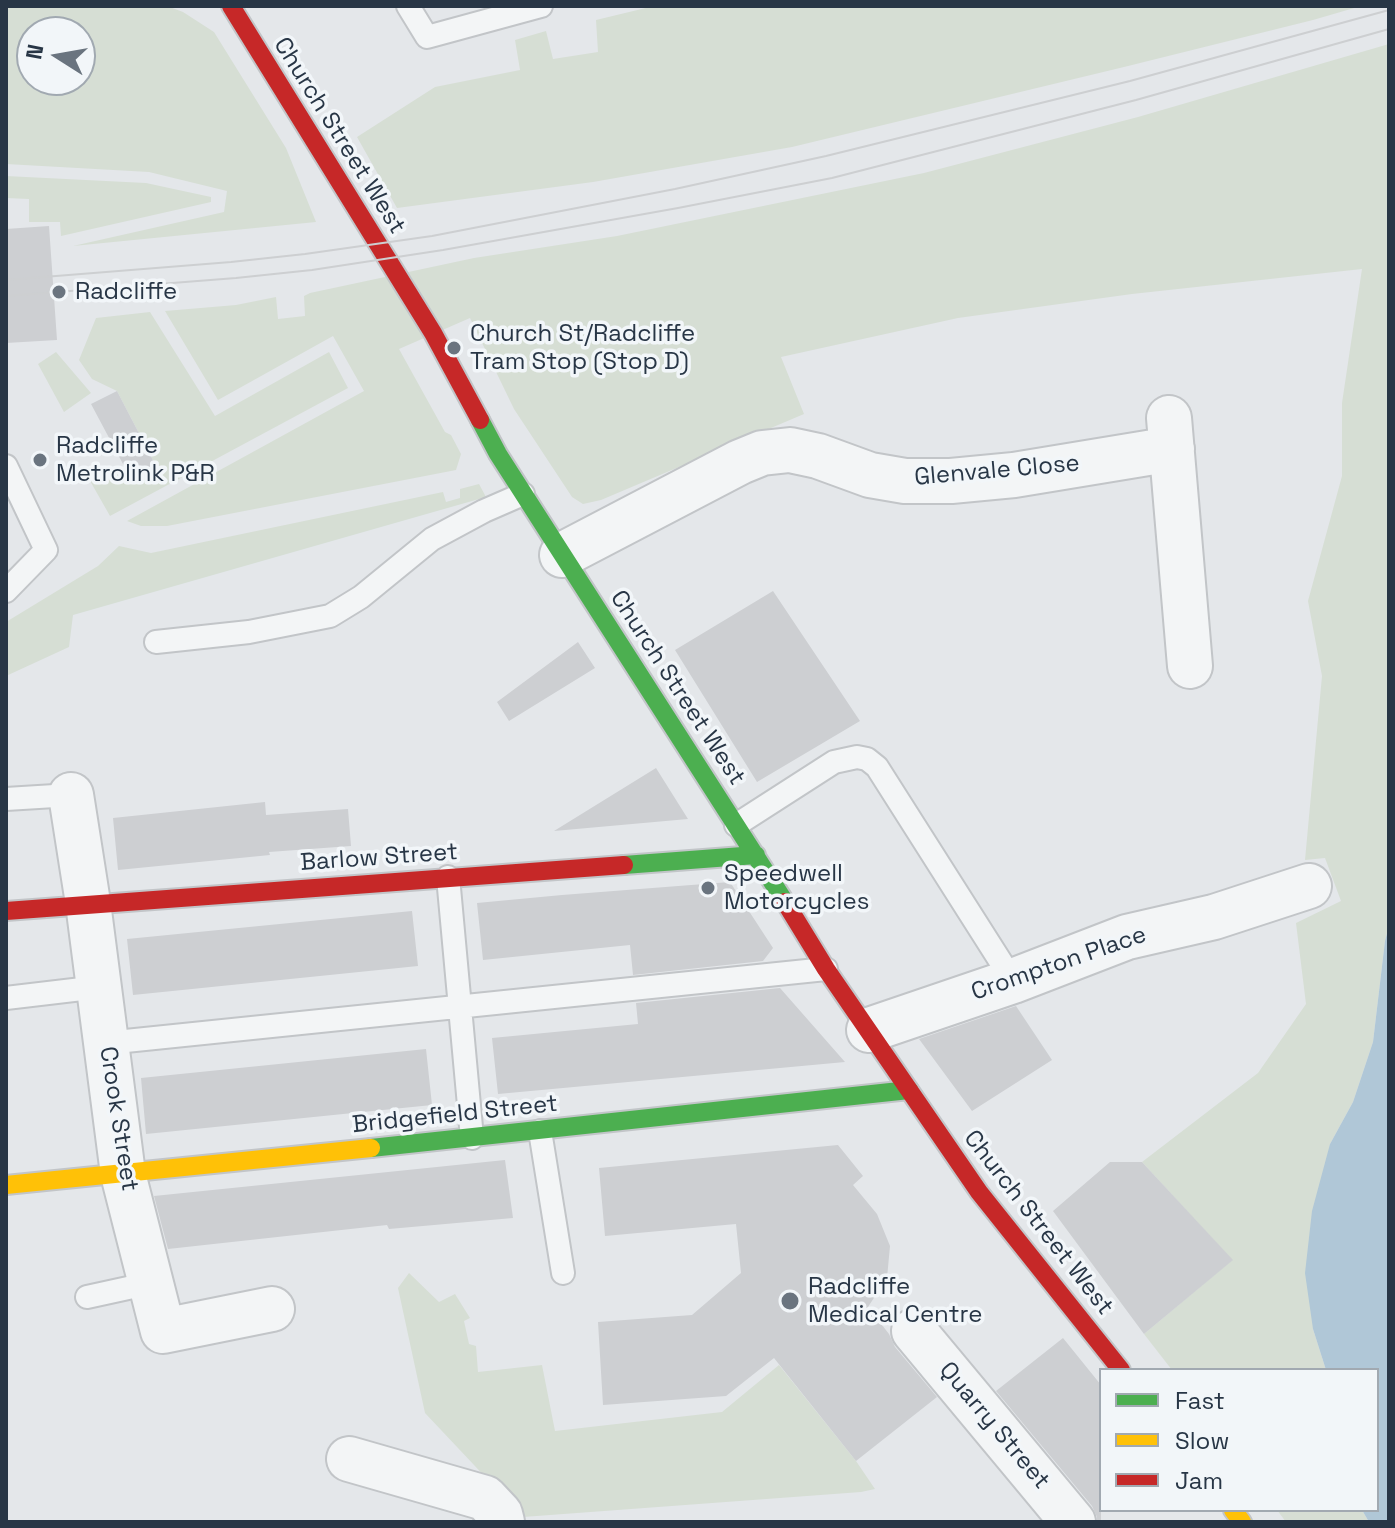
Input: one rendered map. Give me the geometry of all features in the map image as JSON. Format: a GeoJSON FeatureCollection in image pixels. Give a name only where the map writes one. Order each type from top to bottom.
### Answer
{"type":"FeatureCollection","features":[{"type":"Feature","properties":{"kind":"street","name":"Church Street West"},"geometry":{"type":"LineString","coordinates":[[231,6],[433,333],[498,454],[826,969],[979,1192],[1119,1368]]}},
{"type":"Feature","properties":{"kind":"street","name":"Glenvale Close"},"geometry":{"type":"LineString","coordinates":[[562,555],[762,453],[790,450],[818,456],[870,475],[905,481],[951,481],[1014,475],[1171,434],[1168,611],[1190,666]]}},
{"type":"Feature","properties":{"kind":"street","name":"Crook Street"},"geometry":{"type":"LineString","coordinates":[[71,795],[123,1174],[163,1331],[272,1309]]}},
{"type":"Feature","properties":{"kind":"street","name":"Barlow Street"},"geometry":{"type":"LineString","coordinates":[[6,911],[756,855]]}},
{"type":"Feature","properties":{"kind":"street","name":"Crompton Place"},"geometry":{"type":"LineString","coordinates":[[869,1030],[1013,981],[1100,958],[1127,937],[1214,917],[1247,890],[1309,886]]}},
{"type":"Feature","properties":{"kind":"street","name":"Bridgefield Street"},"geometry":{"type":"LineString","coordinates":[[6,1185],[909,1090]]}},
{"type":"Feature","properties":{"kind":"street","name":"Quarry Street"},"geometry":{"type":"LineString","coordinates":[[914,1331],[1073,1522]]}},
{"type":"Feature","properties":{"kind":"street"},"geometry":{"type":"LineString","coordinates":[[349,1459],[485,1498],[500,1514],[502,1522]]}},
{"type":"Feature","properties":{"kind":"lane"},"geometry":{"type":"LineString","coordinates":[[408,6],[427,37],[541,6]]}},
{"type":"Feature","properties":{"kind":"lane"},"geometry":{"type":"LineString","coordinates":[[6,466],[46,550],[6,591]]}},
{"type":"Feature","properties":{"kind":"lane"},"geometry":{"type":"LineString","coordinates":[[156,642],[249,632],[330,616],[361,597],[432,539],[523,494]]}},
{"type":"Feature","properties":{"kind":"lane"},"geometry":{"type":"LineString","coordinates":[[736,825],[834,762],[857,757],[867,759],[877,767],[1013,981]]}},
{"type":"Feature","properties":{"kind":"lane"},"geometry":{"type":"LineString","coordinates":[[6,799],[71,795]]}},
{"type":"Feature","properties":{"kind":"lane"},"geometry":{"type":"LineString","coordinates":[[448,877],[472,1138]]}},
{"type":"Feature","properties":{"kind":"lane"},"geometry":{"type":"LineString","coordinates":[[106,1043],[826,969]]}},
{"type":"Feature","properties":{"kind":"lane"},"geometry":{"type":"LineString","coordinates":[[6,998],[99,987]]}},
{"type":"Feature","properties":{"kind":"lane"},"geometry":{"type":"LineString","coordinates":[[540,1131],[563,1273]]}},
{"type":"Feature","properties":{"kind":"lane"},"geometry":{"type":"LineString","coordinates":[[87,1297],[151,1283]]}},
{"type":"Feature","properties":{"kind":"shaded area"},"geometry":{"type":"Polygon","coordinates":[[[6,6],[167,6],[183,12],[214,32],[286,148],[316,222],[73,246],[224,212],[227,191],[149,172],[6,164],[6,6]]]}},
{"type":"Feature","properties":{"kind":"shaded area"},"geometry":{"type":"Polygon","coordinates":[[[654,6],[1361,6],[792,147],[593,182],[397,208],[357,137],[435,87],[520,70],[515,40],[546,31],[553,59],[598,52],[596,20],[654,6]]]}},
{"type":"Feature","properties":{"kind":"shaded area"},"geometry":{"type":"Polygon","coordinates":[[[1389,44],[1389,926],[1373,1042],[1353,1102],[1330,1144],[1313,1329],[1325,1368],[1170,1368],[1144,1334],[1232,1260],[1142,1162],[1258,1073],[1306,1004],[1296,923],[1341,901],[1325,858],[1305,860],[1322,676],[1308,601],[1342,476],[1342,403],[1362,269],[1132,294],[958,318],[781,357],[804,414],[601,500],[583,504],[572,497],[514,409],[470,318],[399,349],[445,432],[451,435],[461,454],[456,470],[167,526],[141,526],[127,521],[364,391],[333,336],[218,400],[165,311],[236,305],[276,297],[278,319],[305,316],[304,296],[310,293],[474,258],[617,236],[924,173],[1138,117],[1389,44]]]}},
{"type":"Feature","properties":{"kind":"shaded area"},"geometry":{"type":"Polygon","coordinates":[[[6,176],[146,183],[211,197],[211,202],[61,236],[60,222],[29,222],[29,199],[6,198],[6,176]]]}},
{"type":"Feature","properties":{"kind":"shaded area"},"geometry":{"type":"Polygon","coordinates":[[[150,312],[215,416],[329,352],[348,388],[110,516],[85,472],[97,467],[131,479],[156,466],[117,391],[92,379],[79,360],[96,318],[150,312]]]}},
{"type":"Feature","properties":{"kind":"shaded area"},"geometry":{"type":"Polygon","coordinates":[[[56,352],[91,393],[64,412],[38,364],[56,352]]]}},
{"type":"Feature","properties":{"kind":"shaded area"},"geometry":{"type":"Polygon","coordinates":[[[479,484],[486,497],[73,615],[69,647],[6,676],[6,622],[98,566],[119,546],[151,553],[443,492],[446,502],[460,498],[460,489],[479,484]]]}},
{"type":"Feature","properties":{"kind":"shaded area"},"geometry":{"type":"Polygon","coordinates":[[[409,1273],[439,1302],[455,1294],[470,1318],[464,1321],[469,1344],[476,1346],[478,1372],[542,1365],[555,1431],[722,1412],[779,1365],[875,1489],[523,1517],[425,1413],[398,1288],[409,1273]]]}},
{"type":"Feature","properties":{"kind":"shaded area"},"geometry":{"type":"Polygon","coordinates":[[[1278,1512],[1363,1512],[1369,1522],[1286,1522],[1278,1512]]]}},
{"type":"Feature","properties":{"kind":"water"},"geometry":{"type":"Polygon","coordinates":[[[1389,926],[1389,1522],[1369,1522],[1363,1512],[1379,1512],[1379,1368],[1325,1368],[1313,1329],[1305,1273],[1312,1211],[1330,1144],[1353,1102],[1373,1042],[1389,926]]]}},
{"type":"Feature","properties":{"kind":"building"},"geometry":{"type":"Polygon","coordinates":[[[49,226],[57,340],[6,343],[6,229],[49,226]]]}},
{"type":"Feature","properties":{"kind":"building"},"geometry":{"type":"Polygon","coordinates":[[[117,391],[156,466],[131,479],[91,404],[117,391]]]}},
{"type":"Feature","properties":{"kind":"building"},"geometry":{"type":"Polygon","coordinates":[[[773,591],[860,721],[757,782],[675,650],[773,591]]]}},
{"type":"Feature","properties":{"kind":"building"},"geometry":{"type":"Polygon","coordinates":[[[578,642],[595,668],[509,721],[497,702],[578,642]]]}},
{"type":"Feature","properties":{"kind":"building"},"geometry":{"type":"Polygon","coordinates":[[[656,768],[688,819],[554,831],[656,768]]]}},
{"type":"Feature","properties":{"kind":"building"},"geometry":{"type":"Polygon","coordinates":[[[265,802],[266,815],[348,809],[351,846],[269,852],[270,855],[118,870],[113,818],[265,802]]]}},
{"type":"Feature","properties":{"kind":"building"},"geometry":{"type":"Polygon","coordinates":[[[730,882],[773,948],[763,961],[633,975],[630,945],[483,960],[477,903],[730,882]]]}},
{"type":"Feature","properties":{"kind":"building"},"geometry":{"type":"Polygon","coordinates":[[[412,911],[418,966],[133,995],[127,939],[412,911]]]}},
{"type":"Feature","properties":{"kind":"building"},"geometry":{"type":"Polygon","coordinates":[[[780,988],[845,1062],[498,1094],[492,1038],[638,1024],[636,1003],[780,988]]]}},
{"type":"Feature","properties":{"kind":"building"},"geometry":{"type":"Polygon","coordinates":[[[1016,1006],[1052,1060],[972,1111],[919,1039],[1016,1006]]]}},
{"type":"Feature","properties":{"kind":"building"},"geometry":{"type":"Polygon","coordinates":[[[426,1049],[432,1105],[146,1134],[141,1078],[426,1049]]]}},
{"type":"Feature","properties":{"kind":"building","name":"Radcliffe Medical Centre"},"geometry":{"type":"Polygon","coordinates":[[[838,1145],[863,1176],[853,1185],[877,1214],[890,1246],[887,1278],[868,1307],[895,1347],[937,1397],[856,1461],[774,1358],[726,1396],[603,1405],[598,1322],[692,1315],[741,1273],[736,1224],[605,1236],[599,1168],[838,1145]]]}},
{"type":"Feature","properties":{"kind":"building"},"geometry":{"type":"Polygon","coordinates":[[[505,1160],[513,1218],[389,1229],[387,1225],[168,1249],[154,1196],[505,1160]]]}},
{"type":"Feature","properties":{"kind":"building"},"geometry":{"type":"Polygon","coordinates":[[[1110,1162],[1142,1162],[1233,1260],[1144,1334],[1053,1211],[1110,1162]]]}},
{"type":"Feature","properties":{"kind":"building"},"geometry":{"type":"Polygon","coordinates":[[[1063,1338],[1099,1383],[1101,1522],[1097,1522],[1092,1506],[996,1391],[1063,1338]]]}},
{"type":"Feature","properties":{"kind":"tram line"},"geometry":{"type":"LineString","coordinates":[[6,280],[305,254],[432,236],[675,189],[826,156],[1130,81],[1389,10]]}},
{"type":"Feature","properties":{"kind":"tram line"},"geometry":{"type":"LineString","coordinates":[[6,296],[312,270],[678,208],[832,178],[1136,100],[1389,29]]}},
{"type":"Feature","properties":{"kind":"traffic: fast"},"geometry":{"type":"LineString","coordinates":[[480,420],[498,454],[785,902]]}},
{"type":"Feature","properties":{"kind":"traffic: fast"},"geometry":{"type":"LineString","coordinates":[[624,865],[756,855]]}},
{"type":"Feature","properties":{"kind":"traffic: fast"},"geometry":{"type":"LineString","coordinates":[[371,1148],[909,1090]]}},
{"type":"Feature","properties":{"kind":"traffic: slow"},"geometry":{"type":"LineString","coordinates":[[6,1185],[371,1148]]}},
{"type":"Feature","properties":{"kind":"traffic: slow"},"geometry":{"type":"LineString","coordinates":[[1234,1512],[1242,1522]]}},
{"type":"Feature","properties":{"kind":"traffic: jam"},"geometry":{"type":"LineString","coordinates":[[231,6],[433,333],[480,420]]}},
{"type":"Feature","properties":{"kind":"traffic: jam"},"geometry":{"type":"LineString","coordinates":[[6,911],[624,865]]}},
{"type":"Feature","properties":{"kind":"traffic: jam"},"geometry":{"type":"LineString","coordinates":[[785,902],[826,969],[979,1192],[1119,1368]]}},
{"type":"Feature","properties":{"kind":"place","name":"Radcliffe"},"geometry":{"type":"Point","coordinates":[59,292]}},
{"type":"Feature","properties":{"kind":"place","name":"Church St/Radcliffe Tram Stop (Stop D)"},"geometry":{"type":"Point","coordinates":[454,348]}},
{"type":"Feature","properties":{"kind":"place","name":"Radcliffe Metrolink P&R"},"geometry":{"type":"Point","coordinates":[40,460]}},
{"type":"Feature","properties":{"kind":"place","name":"Speedwell Motorcycles"},"geometry":{"type":"Point","coordinates":[708,888]}},
{"type":"Feature","properties":{"kind":"place","name":"Radcliffe Medical Centre"},"geometry":{"type":"Point","coordinates":[790,1301]}}]}
